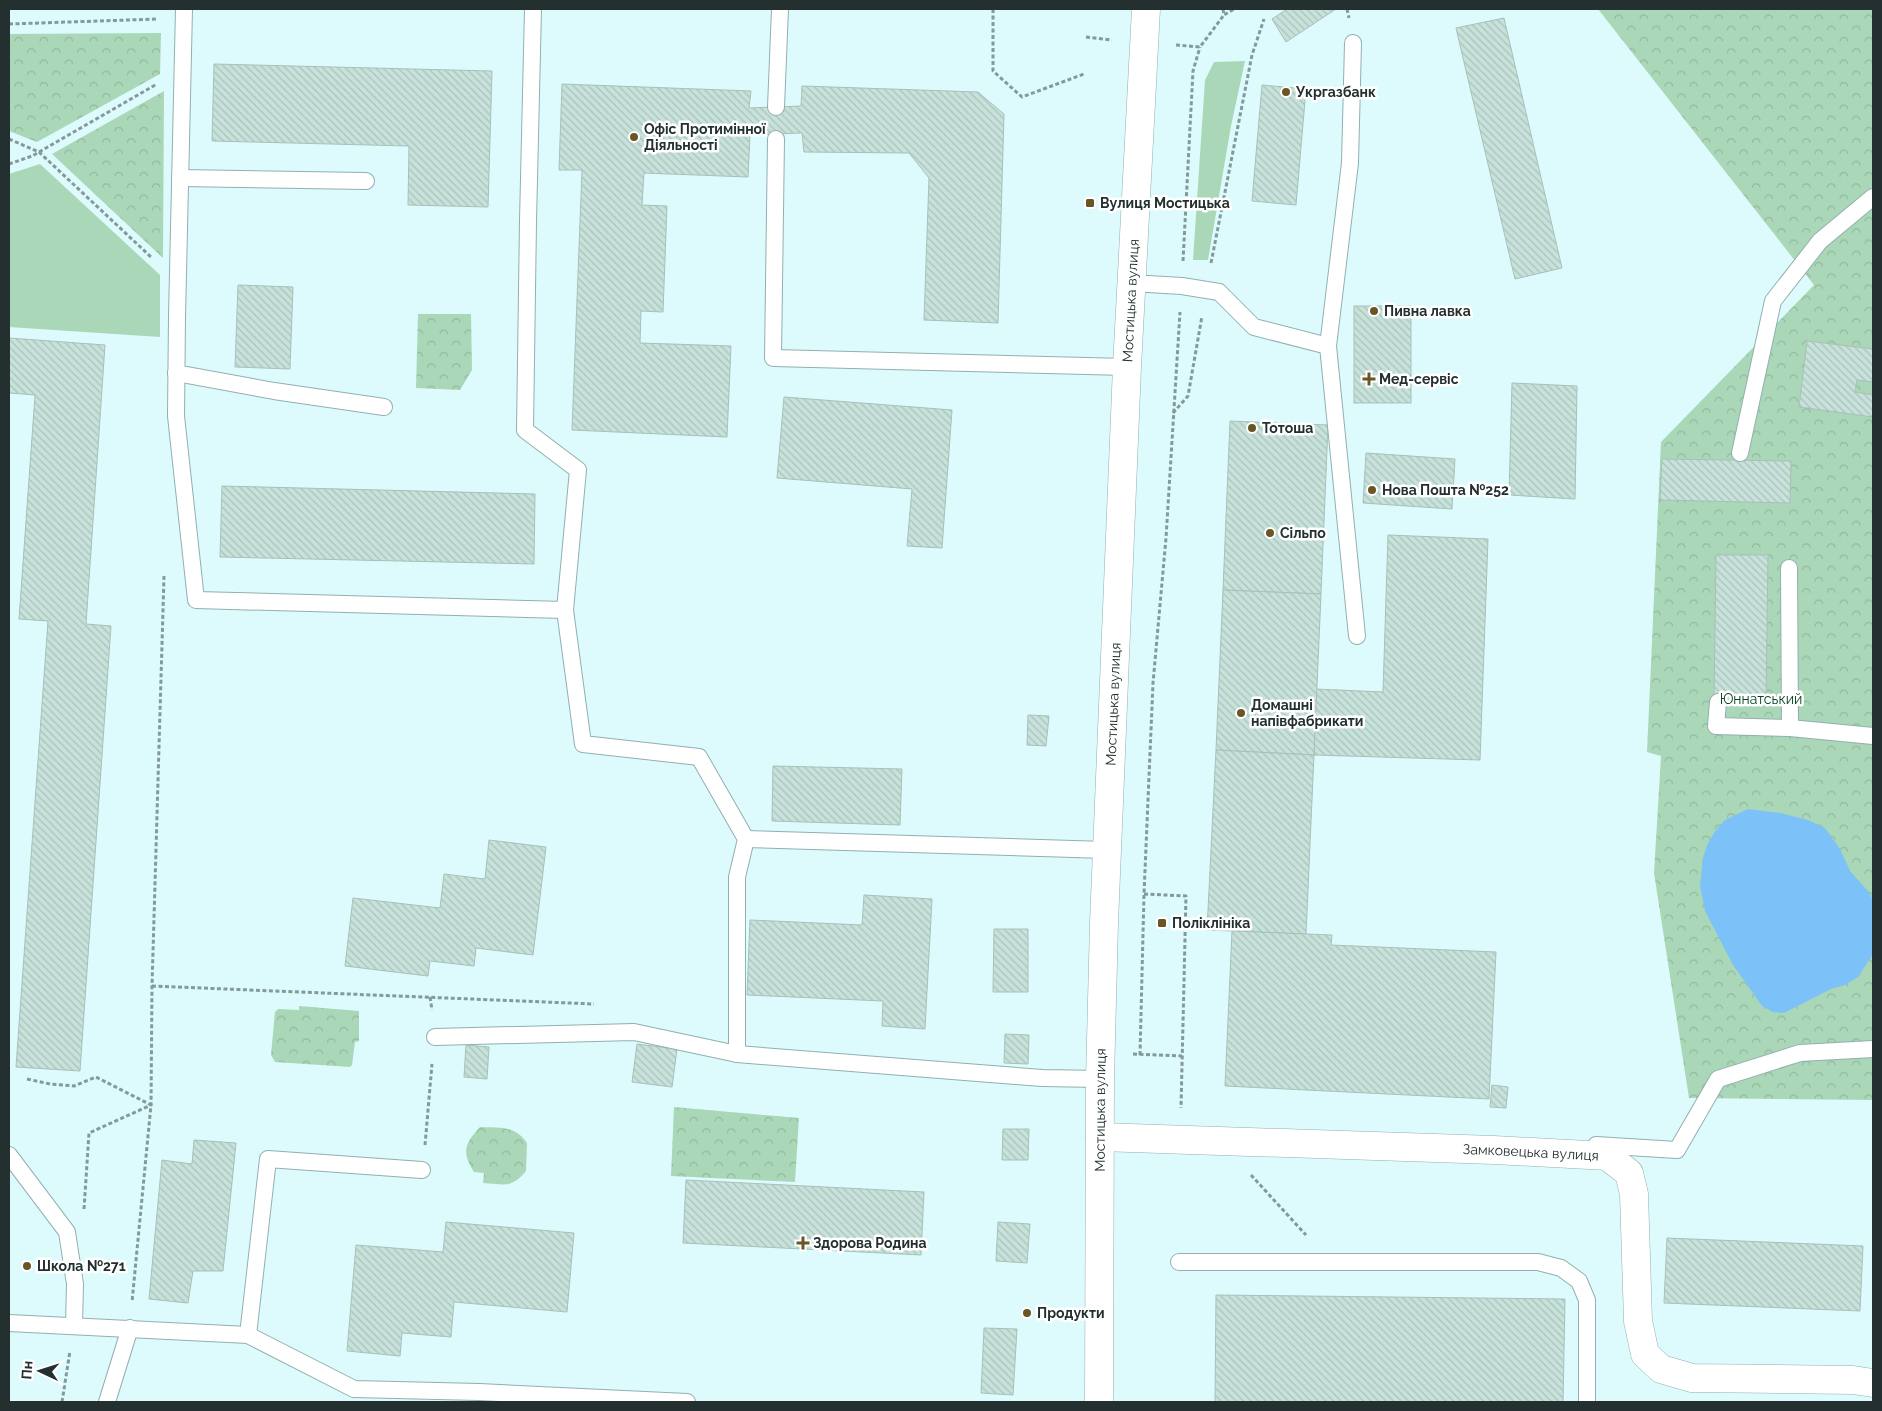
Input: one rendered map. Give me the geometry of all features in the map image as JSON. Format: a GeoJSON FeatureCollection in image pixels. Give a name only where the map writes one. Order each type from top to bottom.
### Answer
{"type":"FeatureCollection","features":[{"type":"Feature","properties":{"kind":"street","name":"Мостицька вулиця"},"geometry":{"type":"LineString","coordinates":[[1099,1402],[1100,1079],[1106,850],[1127,366],[1146,9]]}},
{"type":"Feature","properties":{"kind":"street","name":"Замковецька вулиця"},"geometry":{"type":"LineString","coordinates":[[1100,1137],[1494,1150],[1607,1156],[1629,1173],[1634,1194],[1638,1321],[1645,1354],[1661,1369],[1692,1378],[1853,1380],[1873,1383]]}},
{"type":"Feature","properties":{"kind":"lane"},"geometry":{"type":"LineString","coordinates":[[184,9],[176,416],[196,600],[564,610]]}},
{"type":"Feature","properties":{"kind":"lane"},"geometry":{"type":"LineString","coordinates":[[533,9],[525,430],[578,470],[564,610],[583,744],[699,757],[746,839],[736,877],[737,1054]]}},
{"type":"Feature","properties":{"kind":"lane"},"geometry":{"type":"LineString","coordinates":[[776,107],[780,9]]}},
{"type":"Feature","properties":{"kind":"lane"},"geometry":{"type":"LineString","coordinates":[[1353,43],[1350,163],[1328,346],[1357,636]]}},
{"type":"Feature","properties":{"kind":"lane"},"geometry":{"type":"LineString","coordinates":[[776,138],[774,358],[1127,366]]}},
{"type":"Feature","properties":{"kind":"lane"},"geometry":{"type":"LineString","coordinates":[[180,178],[366,181]]}},
{"type":"Feature","properties":{"kind":"lane"},"geometry":{"type":"LineString","coordinates":[[1740,453],[1773,301],[1820,241],[1873,197]]}},
{"type":"Feature","properties":{"kind":"lane"},"geometry":{"type":"LineString","coordinates":[[1131,283],[1182,286],[1219,292],[1254,327],[1328,346]]}},
{"type":"Feature","properties":{"kind":"lane"},"geometry":{"type":"LineString","coordinates":[[176,373],[274,391],[384,407]]}},
{"type":"Feature","properties":{"kind":"lane"},"geometry":{"type":"LineString","coordinates":[[1789,568],[1790,728]]}},
{"type":"Feature","properties":{"kind":"lane"},"geometry":{"type":"LineString","coordinates":[[1718,702],[1716,726],[1790,728],[1873,736]]}},
{"type":"Feature","properties":{"kind":"lane"},"geometry":{"type":"LineString","coordinates":[[746,839],[1106,850]]}},
{"type":"Feature","properties":{"kind":"lane"},"geometry":{"type":"LineString","coordinates":[[435,1037],[634,1032],[737,1054],[1042,1078],[1100,1079]]}},
{"type":"Feature","properties":{"kind":"lane"},"geometry":{"type":"LineString","coordinates":[[1494,1150],[1538,1141],[1677,1150],[1718,1079],[1800,1053],[1873,1049]]}},
{"type":"Feature","properties":{"kind":"lane"},"geometry":{"type":"LineString","coordinates":[[9,1155],[67,1232],[75,1284],[74,1325]]}},
{"type":"Feature","properties":{"kind":"lane"},"geometry":{"type":"LineString","coordinates":[[248,1335],[268,1159],[422,1170]]}},
{"type":"Feature","properties":{"kind":"lane"},"geometry":{"type":"LineString","coordinates":[[1179,1262],[1538,1262],[1562,1268],[1579,1281],[1588,1300],[1587,1402]]}},
{"type":"Feature","properties":{"kind":"lane"},"geometry":{"type":"LineString","coordinates":[[9,1323],[248,1335],[354,1389],[479,1392],[687,1402]]}},
{"type":"Feature","properties":{"kind":"lane"},"geometry":{"type":"LineString","coordinates":[[107,1402],[130,1328]]}},
{"type":"Feature","properties":{"kind":"path"},"geometry":{"type":"LineString","coordinates":[[993,9],[993,71],[1022,97],[1084,74]]}},
{"type":"Feature","properties":{"kind":"path"},"geometry":{"type":"LineString","coordinates":[[1223,9],[1224,15],[1234,9]]}},
{"type":"Feature","properties":{"kind":"path"},"geometry":{"type":"LineString","coordinates":[[9,24],[164,18]]}},
{"type":"Feature","properties":{"kind":"path"},"geometry":{"type":"LineString","coordinates":[[1173,413],[1188,396],[1206,290],[1252,56],[1264,19]]}},
{"type":"Feature","properties":{"kind":"path"},"geometry":{"type":"LineString","coordinates":[[1140,1055],[1144,894],[1153,683],[1166,538],[1193,71],[1200,47]]}},
{"type":"Feature","properties":{"kind":"path"},"geometry":{"type":"LineString","coordinates":[[9,164],[32,156],[164,80]]}},
{"type":"Feature","properties":{"kind":"path"},"geometry":{"type":"LineString","coordinates":[[9,139],[39,152],[155,261]]}},
{"type":"Feature","properties":{"kind":"path"},"geometry":{"type":"LineString","coordinates":[[130,1328],[151,1105],[152,986],[164,598]]}},
{"type":"Feature","properties":{"kind":"path"},"geometry":{"type":"LineString","coordinates":[[1144,894],[1186,896],[1181,1102]]}},
{"type":"Feature","properties":{"kind":"path"},"geometry":{"type":"LineString","coordinates":[[152,986],[600,1004]]}},
{"type":"Feature","properties":{"kind":"path"},"geometry":{"type":"LineString","coordinates":[[422,1170],[435,1037],[430,997]]}},
{"type":"Feature","properties":{"kind":"path"},"geometry":{"type":"LineString","coordinates":[[27,1079],[50,1084],[74,1086],[96,1077],[151,1105]]}},
{"type":"Feature","properties":{"kind":"path"},"geometry":{"type":"LineString","coordinates":[[67,1232],[84,1210],[89,1133],[151,1105]]}},
{"type":"Feature","properties":{"kind":"path"},"geometry":{"type":"LineString","coordinates":[[1220,1142],[1332,1263]]}},
{"type":"Feature","properties":{"kind":"path"},"geometry":{"type":"LineString","coordinates":[[62,1402],[74,1325]]}},
{"type":"Feature","properties":{"kind":"green space","name":"Юннатський"},"geometry":{"type":"Polygon","coordinates":[[[1598,9],[1873,9],[1873,1100],[1689,1098],[1654,873],[1661,756],[1647,752],[1661,442],[1814,285],[1598,9]]]}},
{"type":"Feature","properties":{"kind":"green space"},"geometry":{"type":"Polygon","coordinates":[[[161,33],[160,74],[37,142],[9,131],[9,34],[161,33]]]}},
{"type":"Feature","properties":{"kind":"green space"},"geometry":{"type":"Polygon","coordinates":[[[1245,61],[1231,126],[1208,260],[1193,260],[1205,80],[1214,62],[1245,61]]]}},
{"type":"Feature","properties":{"kind":"green space"},"geometry":{"type":"Polygon","coordinates":[[[164,91],[163,258],[52,154],[164,91]]]}},
{"type":"Feature","properties":{"kind":"green space"},"geometry":{"type":"Polygon","coordinates":[[[40,164],[160,275],[160,337],[9,327],[9,174],[40,164]]]}},
{"type":"Feature","properties":{"kind":"green space"},"geometry":{"type":"Polygon","coordinates":[[[418,314],[471,314],[472,370],[460,390],[416,388],[418,314]]]}},
{"type":"Feature","properties":{"kind":"green space"},"geometry":{"type":"Polygon","coordinates":[[[299,1006],[359,1011],[359,1041],[355,1042],[352,1065],[350,1067],[275,1062],[271,1055],[275,1012],[278,1009],[299,1010],[299,1006]]]}},
{"type":"Feature","properties":{"kind":"green space"},"geometry":{"type":"Polygon","coordinates":[[[674,1107],[799,1118],[795,1182],[671,1176],[674,1107]]]}},
{"type":"Feature","properties":{"kind":"green space"},"geometry":{"type":"Polygon","coordinates":[[[480,1127],[512,1130],[527,1143],[526,1171],[516,1181],[507,1184],[483,1183],[484,1173],[474,1172],[466,1153],[468,1143],[480,1127]]]}},
{"type":"Feature","properties":{"kind":"water"},"geometry":{"type":"Polygon","coordinates":[[[1748,809],[1780,813],[1808,820],[1825,828],[1840,849],[1850,871],[1868,891],[1873,900],[1873,954],[1858,977],[1845,985],[1831,989],[1784,1013],[1773,1012],[1762,1006],[1733,965],[1705,911],[1700,886],[1703,858],[1708,843],[1716,830],[1725,820],[1748,809]]]}},
{"type":"Feature","properties":{"kind":"building"},"geometry":{"type":"Polygon","coordinates":[[[1287,9],[1336,9],[1286,42],[1272,19],[1287,9]]]}},
{"type":"Feature","properties":{"kind":"building"},"geometry":{"type":"Polygon","coordinates":[[[1504,18],[1562,268],[1515,279],[1456,28],[1504,18]]]}},
{"type":"Feature","properties":{"kind":"building"},"geometry":{"type":"Polygon","coordinates":[[[214,64],[492,71],[488,207],[408,205],[409,146],[212,141],[214,64]]]}},
{"type":"Feature","properties":{"kind":"building"},"geometry":{"type":"Polygon","coordinates":[[[562,84],[751,91],[749,108],[801,106],[802,86],[978,92],[1004,114],[998,323],[924,320],[929,178],[909,153],[804,152],[802,133],[750,135],[748,177],[644,173],[642,205],[667,206],[663,312],[641,311],[640,343],[731,346],[727,437],[572,430],[582,170],[559,170],[562,84]]]}},
{"type":"Feature","properties":{"kind":"building"},"geometry":{"type":"Polygon","coordinates":[[[1262,85],[1306,89],[1296,205],[1252,201],[1262,85]]]}},
{"type":"Feature","properties":{"kind":"building"},"geometry":{"type":"Polygon","coordinates":[[[238,285],[293,287],[290,369],[235,367],[238,285]]]}},
{"type":"Feature","properties":{"kind":"building"},"geometry":{"type":"Polygon","coordinates":[[[1354,306],[1411,306],[1411,403],[1354,403],[1354,306]]]}},
{"type":"Feature","properties":{"kind":"building"},"geometry":{"type":"Polygon","coordinates":[[[9,338],[105,345],[86,624],[111,626],[80,1071],[16,1067],[48,621],[19,619],[35,395],[9,393],[9,338]]]}},
{"type":"Feature","properties":{"kind":"building"},"geometry":{"type":"Polygon","coordinates":[[[1807,341],[1873,349],[1873,382],[1857,380],[1855,392],[1873,395],[1873,417],[1799,407],[1807,341]]]}},
{"type":"Feature","properties":{"kind":"building"},"geometry":{"type":"Polygon","coordinates":[[[1512,383],[1577,386],[1575,499],[1509,495],[1512,383]]]}},
{"type":"Feature","properties":{"kind":"building"},"geometry":{"type":"Polygon","coordinates":[[[784,397],[952,410],[942,548],[907,546],[912,489],[777,478],[784,397]]]}},
{"type":"Feature","properties":{"kind":"building"},"geometry":{"type":"Polygon","coordinates":[[[1230,421],[1328,425],[1321,594],[1223,590],[1230,421]]]}},
{"type":"Feature","properties":{"kind":"building"},"geometry":{"type":"Polygon","coordinates":[[[1366,453],[1455,459],[1452,509],[1363,503],[1366,453]]]}},
{"type":"Feature","properties":{"kind":"building"},"geometry":{"type":"Polygon","coordinates":[[[1662,459],[1791,461],[1790,503],[1660,500],[1662,459]]]}},
{"type":"Feature","properties":{"kind":"building"},"geometry":{"type":"Polygon","coordinates":[[[222,486],[535,494],[534,564],[220,557],[222,486]]]}},
{"type":"Feature","properties":{"kind":"building"},"geometry":{"type":"Polygon","coordinates":[[[1388,535],[1488,539],[1480,760],[1314,755],[1316,689],[1383,692],[1388,535]]]}},
{"type":"Feature","properties":{"kind":"building"},"geometry":{"type":"Polygon","coordinates":[[[1716,555],[1768,555],[1766,700],[1714,700],[1716,555]]]}},
{"type":"Feature","properties":{"kind":"building"},"geometry":{"type":"Polygon","coordinates":[[[1223,590],[1321,594],[1314,755],[1216,750],[1223,590]]]}},
{"type":"Feature","properties":{"kind":"building"},"geometry":{"type":"Polygon","coordinates":[[[1028,715],[1049,716],[1046,746],[1027,745],[1028,715]]]}},
{"type":"Feature","properties":{"kind":"building"},"geometry":{"type":"Polygon","coordinates":[[[1216,750],[1314,755],[1306,934],[1207,930],[1216,750]]]}},
{"type":"Feature","properties":{"kind":"building"},"geometry":{"type":"Polygon","coordinates":[[[773,766],[902,769],[900,825],[772,821],[773,766]]]}},
{"type":"Feature","properties":{"kind":"building"},"geometry":{"type":"Polygon","coordinates":[[[489,840],[546,847],[533,955],[476,948],[474,966],[430,961],[428,976],[345,966],[353,898],[440,908],[444,874],[485,879],[489,840]]]}},
{"type":"Feature","properties":{"kind":"building"},"geometry":{"type":"Polygon","coordinates":[[[864,895],[932,899],[925,1029],[882,1026],[883,1001],[747,995],[750,920],[862,925],[864,895]]]}},
{"type":"Feature","properties":{"kind":"building"},"geometry":{"type":"Polygon","coordinates":[[[994,929],[1028,929],[1028,992],[993,992],[994,929]]]}},
{"type":"Feature","properties":{"kind":"building"},"geometry":{"type":"Polygon","coordinates":[[[1232,931],[1332,935],[1331,945],[1496,952],[1489,1099],[1225,1086],[1232,931]]]}},
{"type":"Feature","properties":{"kind":"building"},"geometry":{"type":"Polygon","coordinates":[[[1005,1034],[1029,1035],[1028,1064],[1004,1063],[1005,1034]]]}},
{"type":"Feature","properties":{"kind":"building"},"geometry":{"type":"Polygon","coordinates":[[[637,1044],[677,1049],[672,1087],[632,1082],[637,1044]]]}},
{"type":"Feature","properties":{"kind":"building"},"geometry":{"type":"Polygon","coordinates":[[[466,1045],[489,1047],[487,1079],[464,1077],[466,1045]]]}},
{"type":"Feature","properties":{"kind":"building"},"geometry":{"type":"Polygon","coordinates":[[[1492,1085],[1508,1087],[1506,1108],[1490,1107],[1492,1085]]]}},
{"type":"Feature","properties":{"kind":"building"},"geometry":{"type":"Polygon","coordinates":[[[1003,1129],[1029,1129],[1028,1160],[1002,1160],[1003,1129]]]}},
{"type":"Feature","properties":{"kind":"building"},"geometry":{"type":"Polygon","coordinates":[[[194,1140],[236,1143],[223,1271],[193,1271],[188,1303],[149,1299],[162,1160],[192,1164],[194,1140]]]}},
{"type":"Feature","properties":{"kind":"building"},"geometry":{"type":"Polygon","coordinates":[[[686,1180],[924,1192],[921,1255],[683,1243],[686,1180]]]}},
{"type":"Feature","properties":{"kind":"building"},"geometry":{"type":"Polygon","coordinates":[[[446,1222],[574,1233],[567,1312],[454,1302],[451,1337],[402,1333],[400,1356],[347,1351],[356,1245],[443,1252],[446,1222]]]}},
{"type":"Feature","properties":{"kind":"building"},"geometry":{"type":"Polygon","coordinates":[[[998,1222],[1030,1224],[1027,1263],[996,1261],[998,1222]]]}},
{"type":"Feature","properties":{"kind":"building"},"geometry":{"type":"Polygon","coordinates":[[[1667,1238],[1863,1246],[1860,1311],[1664,1303],[1667,1238]]]}},
{"type":"Feature","properties":{"kind":"building"},"geometry":{"type":"Polygon","coordinates":[[[1216,1295],[1565,1299],[1563,1402],[1215,1402],[1216,1295]]]}},
{"type":"Feature","properties":{"kind":"building"},"geometry":{"type":"Polygon","coordinates":[[[984,1328],[1017,1329],[1013,1395],[981,1393],[984,1328]]]}},
{"type":"Feature","properties":{"kind":"place","name":"Укргазбанк"},"geometry":{"type":"Point","coordinates":[1286,92]}},
{"type":"Feature","properties":{"kind":"place","name":"Офіс Протимінної Діяльності"},"geometry":{"type":"Point","coordinates":[634,137]}},
{"type":"Feature","properties":{"kind":"place","name":"Вулиця Мостицька"},"geometry":{"type":"Point","coordinates":[1090,203]}},
{"type":"Feature","properties":{"kind":"place","name":"Пивна лавка"},"geometry":{"type":"Point","coordinates":[1374,311]}},
{"type":"Feature","properties":{"kind":"place","name":"Мед-сервіс"},"geometry":{"type":"Point","coordinates":[1369,379]}},
{"type":"Feature","properties":{"kind":"place","name":"Тотоша"},"geometry":{"type":"Point","coordinates":[1252,428]}},
{"type":"Feature","properties":{"kind":"place","name":"Нова Пошта №252"},"geometry":{"type":"Point","coordinates":[1372,490]}},
{"type":"Feature","properties":{"kind":"place","name":"Сільпо"},"geometry":{"type":"Point","coordinates":[1270,533]}},
{"type":"Feature","properties":{"kind":"place","name":"Домашні напівфабрикати"},"geometry":{"type":"Point","coordinates":[1241,713]}},
{"type":"Feature","properties":{"kind":"place","name":"Поліклініка"},"geometry":{"type":"Point","coordinates":[1162,923]}},
{"type":"Feature","properties":{"kind":"place","name":"Здорова Родина"},"geometry":{"type":"Point","coordinates":[803,1243]}},
{"type":"Feature","properties":{"kind":"place","name":"Школа №271"},"geometry":{"type":"Point","coordinates":[27,1266]}},
{"type":"Feature","properties":{"kind":"place","name":"Продукти"},"geometry":{"type":"Point","coordinates":[1027,1313]}}]}
